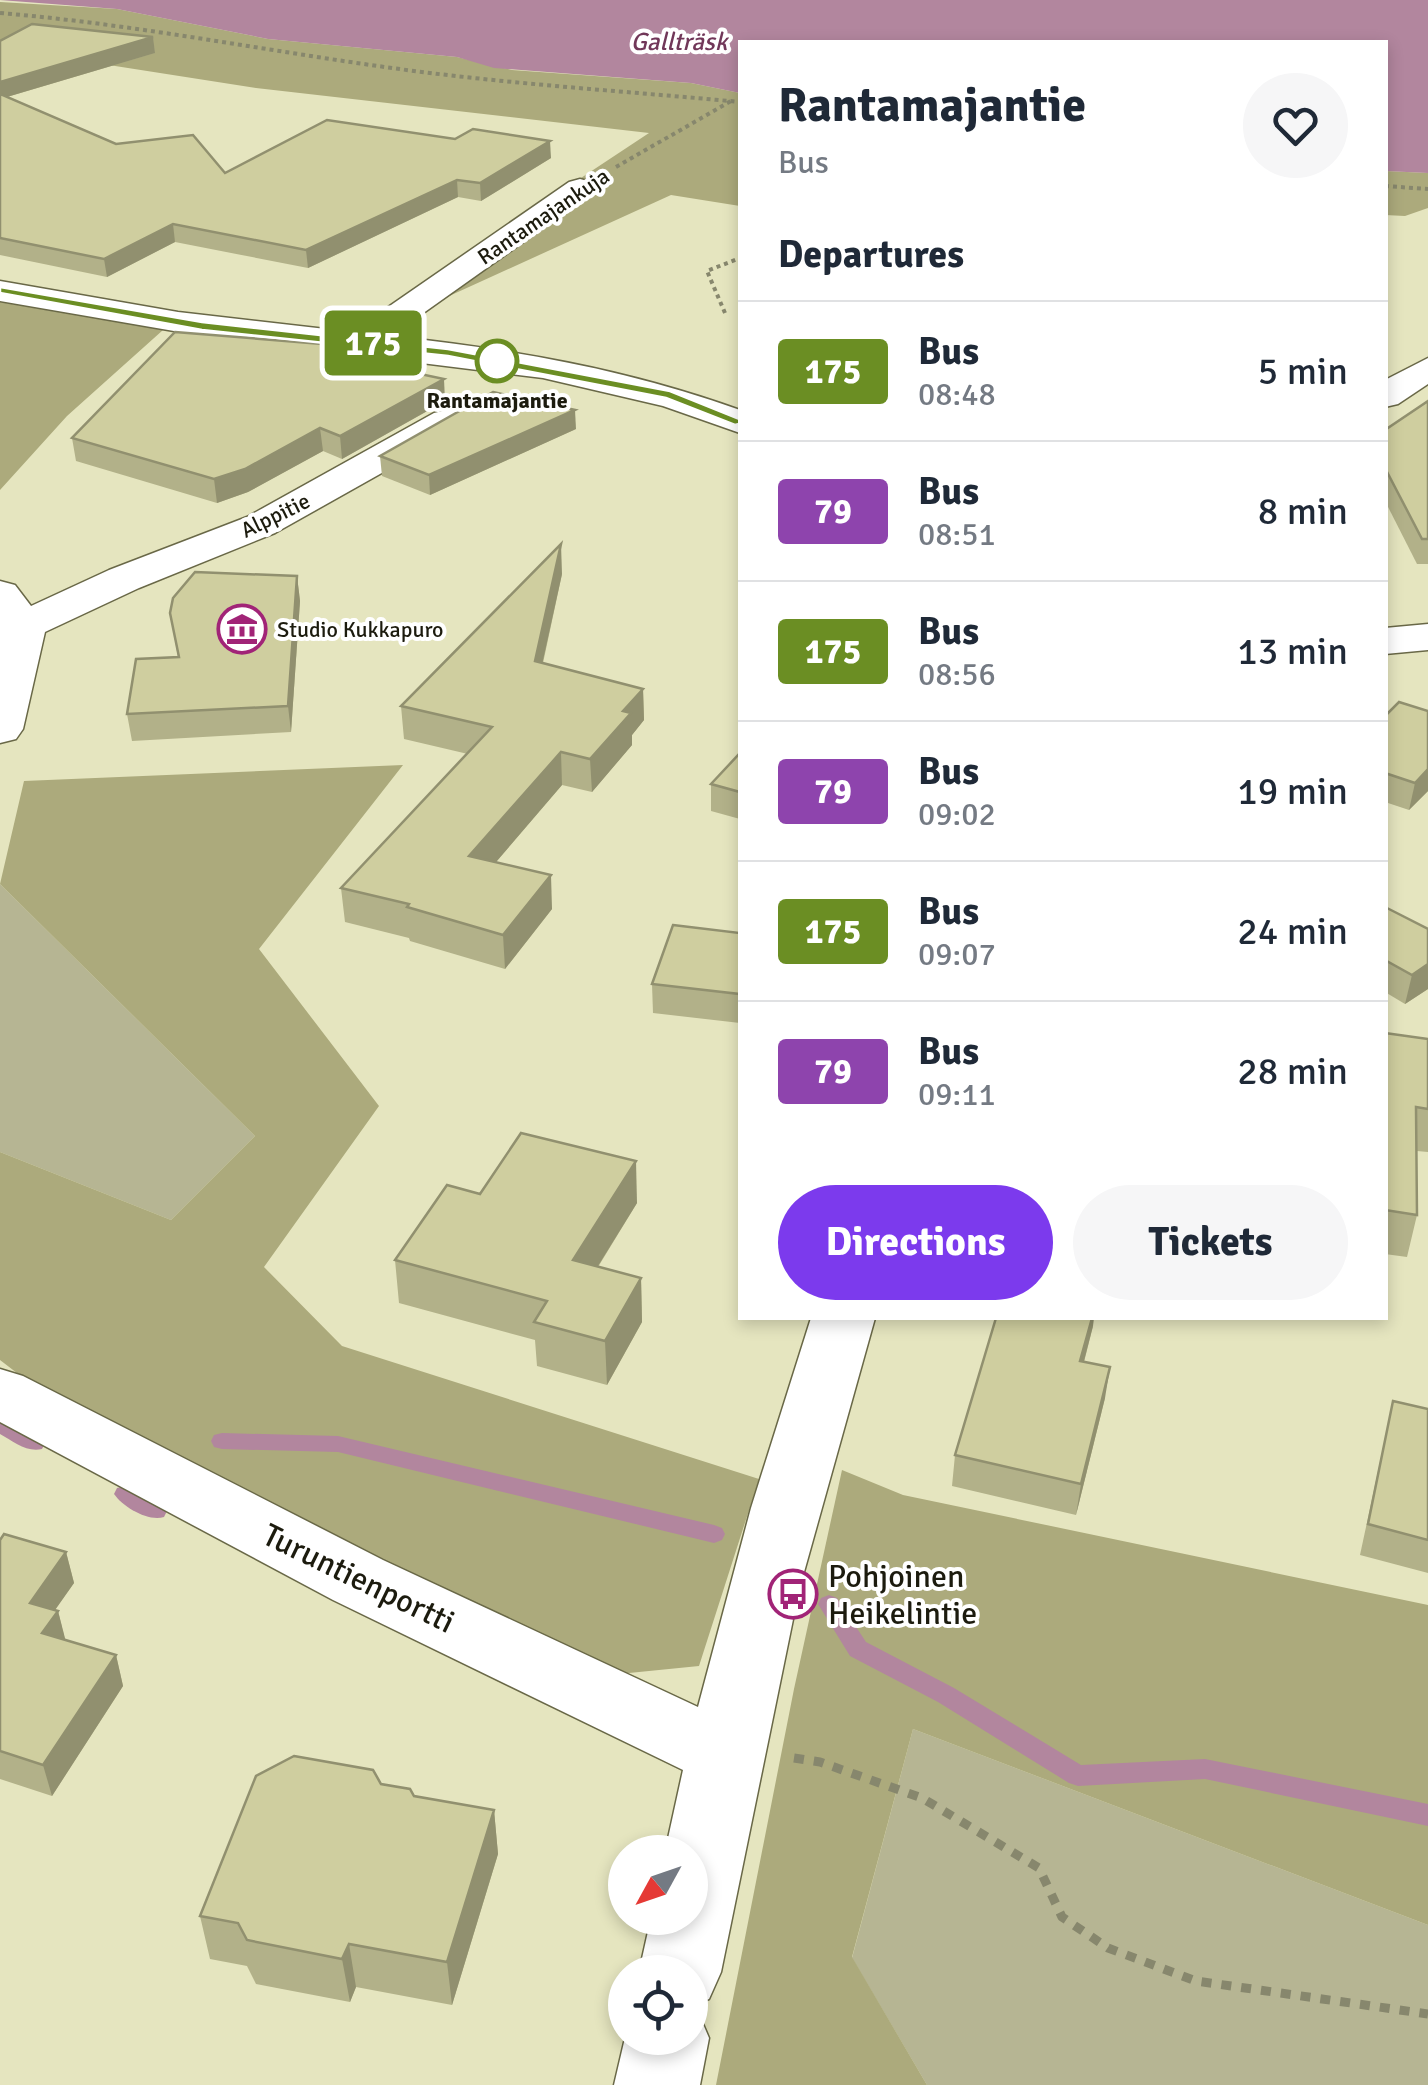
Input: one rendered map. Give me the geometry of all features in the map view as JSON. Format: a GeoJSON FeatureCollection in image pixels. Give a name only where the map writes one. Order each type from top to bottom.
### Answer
{"type":"FeatureCollection","features":[{"type":"Feature","properties":{"kind":"street","name":"Rantamajankuja"},"geometry":{"type":"LineString","coordinates":[[361,342],[580,188]]}},
{"type":"Feature","properties":{"kind":"street"},"geometry":{"type":"LineString","coordinates":[[0,291],[202,326],[361,342],[537,368],[670,394],[738,421]]}},
{"type":"Feature","properties":{"kind":"street","name":"Alppitie"},"geometry":{"type":"LineString","coordinates":[[8,619],[262,525],[537,368]]}},
{"type":"Feature","properties":{"kind":"street"},"geometry":{"type":"LineString","coordinates":[[1388,394],[1428,369]]}},
{"type":"Feature","properties":{"kind":"street"},"geometry":{"type":"LineString","coordinates":[[0,729],[8,619]]}},
{"type":"Feature","properties":{"kind":"street"},"geometry":{"type":"LineString","coordinates":[[1388,641],[1428,637]]}},
{"type":"Feature","properties":{"kind":"street"},"geometry":{"type":"LineString","coordinates":[[683,1955],[724,1754],[778,1532],[842,1320]]}},
{"type":"Feature","properties":{"kind":"street","name":"Turuntienportti"},"geometry":{"type":"LineString","coordinates":[[0,1393],[358,1580],[724,1754]]}},
{"type":"Feature","properties":{"kind":"street"},"geometry":{"type":"LineString","coordinates":[[657,2085],[663,2055]]}},
{"type":"Feature","properties":{"kind":"path"},"geometry":{"type":"LineString","coordinates":[[0,14],[109,22],[214,43],[398,69],[738,102]]}},
{"type":"Feature","properties":{"kind":"path","name":"Rantamajankuja"},"geometry":{"type":"LineString","coordinates":[[580,188],[732,101]]}},
{"type":"Feature","properties":{"kind":"path"},"geometry":{"type":"LineString","coordinates":[[1388,186],[1428,189]]}},
{"type":"Feature","properties":{"kind":"path"},"geometry":{"type":"LineString","coordinates":[[725,312],[715,299],[714,278],[707,271],[738,259]]}},
{"type":"Feature","properties":{"kind":"path"},"geometry":{"type":"LineString","coordinates":[[724,1754],[768,1753],[820,1762],[922,1798],[1039,1868],[1062,1917],[1108,1948],[1196,1981],[1428,2014]]}},
{"type":"Feature","properties":{"kind":"green space"},"geometry":{"type":"Polygon","coordinates":[[[0,884],[255,1136],[171,1220],[0,1152],[0,884]]]}},
{"type":"Feature","properties":{"kind":"green space"},"geometry":{"type":"Polygon","coordinates":[[[913,1729],[1428,1925],[1428,2085],[927,2085],[852,1958],[913,1729]]]}},
{"type":"Feature","properties":{"kind":"shaded area"},"geometry":{"type":"Polygon","coordinates":[[[0,2],[117,9],[268,39],[457,57],[512,70],[691,83],[738,93],[738,206],[671,195],[436,302],[401,297],[649,133],[256,88],[0,48],[0,2]]]}},
{"type":"Feature","properties":{"kind":"shaded area"},"geometry":{"type":"Polygon","coordinates":[[[1388,171],[1428,173],[1428,208],[1405,216],[1388,215],[1388,171]]]}},
{"type":"Feature","properties":{"kind":"shaded area"},"geometry":{"type":"Polygon","coordinates":[[[0,302],[163,330],[67,416],[0,490],[0,302]]]}},
{"type":"Feature","properties":{"kind":"shaded area"},"geometry":{"type":"Polygon","coordinates":[[[403,765],[259,949],[379,1106],[264,1267],[342,1346],[759,1479],[699,1666],[619,1674],[424,1585],[30,1383],[0,1360],[0,1152],[171,1220],[255,1136],[0,884],[24,781],[403,765]]]}},
{"type":"Feature","properties":{"kind":"shaded area"},"geometry":{"type":"Polygon","coordinates":[[[842,1470],[903,1495],[1428,1605],[1428,1925],[913,1729],[852,1957],[927,2085],[716,2085],[794,1689],[842,1470]]]}},
{"type":"Feature","properties":{"kind":"water","name":"Gallträsk"},"geometry":{"type":"Polygon","coordinates":[[[0,0],[1428,0],[1428,173],[1388,171],[1388,40],[738,40],[738,93],[691,83],[494,68],[457,57],[268,39],[117,9],[0,0]]]}},
{"type":"Feature","properties":{"kind":"building"},"geometry":{"type":"Polygon","coordinates":[[[32,24],[153,37],[0,82],[0,41],[32,24]]]}},
{"type":"Feature","properties":{"kind":"building"},"geometry":{"type":"Polygon","coordinates":[[[0,94],[116,144],[193,135],[225,173],[327,120],[455,139],[473,129],[550,141],[480,183],[457,180],[306,250],[173,224],[104,259],[0,238],[0,94]]]}},
{"type":"Feature","properties":{"kind":"building"},"geometry":{"type":"Polygon","coordinates":[[[175,332],[359,347],[349,359],[444,379],[340,436],[320,428],[245,469],[214,479],[72,438],[175,332]]]}},
{"type":"Feature","properties":{"kind":"building"},"geometry":{"type":"Polygon","coordinates":[[[493,392],[575,410],[429,475],[380,456],[493,392]]]}},
{"type":"Feature","properties":{"kind":"building"},"geometry":{"type":"Polygon","coordinates":[[[1428,401],[1428,539],[1422,539],[1388,474],[1388,428],[1428,401]]]}},
{"type":"Feature","properties":{"kind":"building"},"geometry":{"type":"Polygon","coordinates":[[[561,544],[535,661],[643,689],[623,711],[631,713],[590,759],[561,752],[469,856],[551,875],[503,935],[407,907],[409,904],[341,888],[492,727],[401,706],[561,544]]]}},
{"type":"Feature","properties":{"kind":"building"},"geometry":{"type":"Polygon","coordinates":[[[195,572],[297,576],[288,706],[127,714],[136,659],[179,657],[170,613],[173,598],[195,572]]]}},
{"type":"Feature","properties":{"kind":"building"},"geometry":{"type":"Polygon","coordinates":[[[1399,702],[1428,711],[1428,769],[1415,783],[1388,774],[1388,713],[1399,702]]]}},
{"type":"Feature","properties":{"kind":"building"},"geometry":{"type":"Polygon","coordinates":[[[738,755],[738,791],[711,784],[738,755]]]}},
{"type":"Feature","properties":{"kind":"building"},"geometry":{"type":"Polygon","coordinates":[[[1388,909],[1428,929],[1428,964],[1412,975],[1388,962],[1388,909]]]}},
{"type":"Feature","properties":{"kind":"building"},"geometry":{"type":"Polygon","coordinates":[[[673,925],[738,933],[738,994],[652,984],[673,925]]]}},
{"type":"Feature","properties":{"kind":"building"},"geometry":{"type":"Polygon","coordinates":[[[1388,1033],[1428,1039],[1428,1109],[1416,1107],[1417,1215],[1388,1210],[1388,1033]]]}},
{"type":"Feature","properties":{"kind":"building"},"geometry":{"type":"Polygon","coordinates":[[[521,1133],[636,1161],[573,1260],[641,1278],[605,1341],[534,1322],[547,1301],[395,1260],[447,1185],[480,1194],[521,1133]]]}},
{"type":"Feature","properties":{"kind":"building"},"geometry":{"type":"Polygon","coordinates":[[[995,1320],[1091,1320],[1080,1361],[1110,1367],[1081,1484],[955,1455],[995,1320]]]}},
{"type":"Feature","properties":{"kind":"building"},"geometry":{"type":"Polygon","coordinates":[[[1393,1401],[1428,1409],[1428,1540],[1368,1524],[1393,1401]]]}},
{"type":"Feature","properties":{"kind":"building"},"geometry":{"type":"Polygon","coordinates":[[[4,1534],[66,1552],[30,1603],[58,1611],[42,1633],[116,1655],[43,1765],[0,1751],[0,1540],[4,1534]]]}},
{"type":"Feature","properties":{"kind":"building"},"geometry":{"type":"Polygon","coordinates":[[[294,1756],[373,1770],[381,1784],[410,1789],[414,1796],[494,1810],[447,1962],[349,1944],[342,1959],[247,1940],[238,1923],[200,1916],[256,1776],[294,1756]]]}},
{"type":"Feature","properties":{"kind":"waterway"},"geometry":{"type":"LineString","coordinates":[[0,1424],[34,1443]]}},
{"type":"Feature","properties":{"kind":"waterway"},"geometry":{"type":"LineString","coordinates":[[222,1441],[338,1444],[714,1534]]}},
{"type":"Feature","properties":{"kind":"waterway"},"geometry":{"type":"LineString","coordinates":[[125,1494],[156,1511]]}},
{"type":"Feature","properties":{"kind":"waterway"},"geometry":{"type":"LineString","coordinates":[[829,1604],[858,1649],[946,1695],[1078,1776],[1205,1769],[1428,1815]]}},
{"type":"Feature","properties":{"kind":"bus line","name":"175"},"geometry":{"type":"LineString","coordinates":[[0,291],[202,326],[448,352],[670,394],[738,421]]}},
{"type":"Feature","properties":{"kind":"place","name":"Rantamajantie"},"geometry":{"type":"Point","coordinates":[497,361]}},
{"type":"Feature","properties":{"kind":"place","name":"Studio Kukkapuro"},"geometry":{"type":"Point","coordinates":[242,629]}},
{"type":"Feature","properties":{"kind":"place","name":"Pohjoinen Heikelintie"},"geometry":{"type":"Point","coordinates":[793,1594]}}]}
